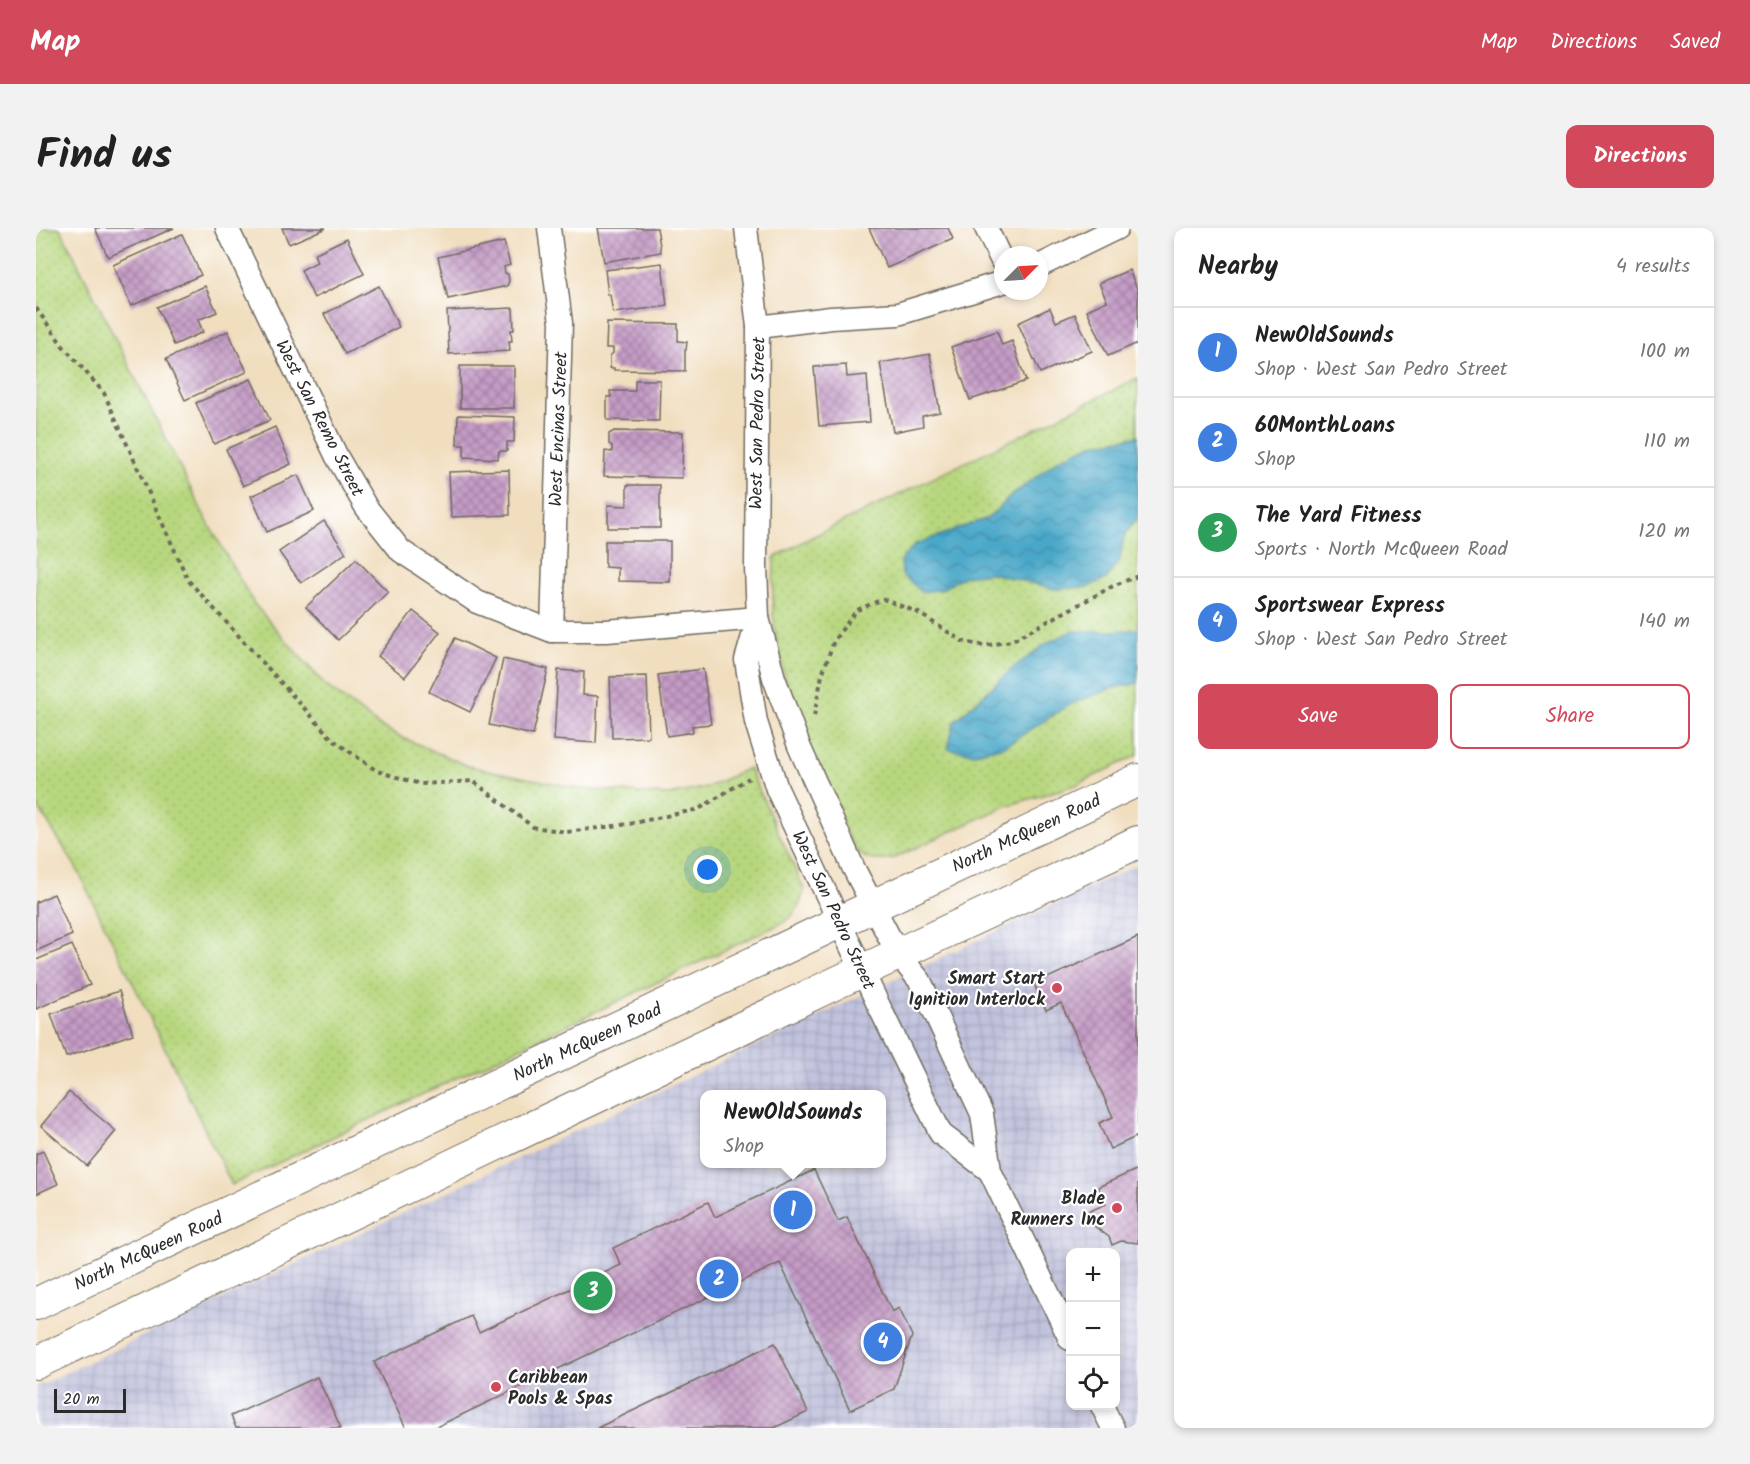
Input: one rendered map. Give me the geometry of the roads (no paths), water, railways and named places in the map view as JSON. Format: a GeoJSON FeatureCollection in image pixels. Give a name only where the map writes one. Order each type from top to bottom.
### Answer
{"type":"FeatureCollection","features":[{"type":"Feature","properties":{"kind":"main road","name":"North McQueen Road"},"geometry":{"type":"LineString","coordinates":[[36,1304],[1138,780]]}},
{"type":"Feature","properties":{"kind":"main road"},"geometry":{"type":"LineString","coordinates":[[36,1363],[1138,842]]}},
{"type":"Feature","properties":{"kind":"street","name":"West San Remo Street"},"geometry":{"type":"LineString","coordinates":[[226,228],[337,457],[366,507],[401,551],[477,602],[552,631],[607,631],[758,618]]}},
{"type":"Feature","properties":{"kind":"street","name":"West Encinas Street"},"geometry":{"type":"LineString","coordinates":[[549,228],[561,322],[552,631]]}},
{"type":"Feature","properties":{"kind":"street","name":"West San Pedro Street"},"geometry":{"type":"LineString","coordinates":[[746,228],[758,327],[756,567],[758,618],[774,678],[799,746],[853,867],[898,954],[920,981],[982,1114],[990,1171],[1066,1329]]}},
{"type":"Feature","properties":{"kind":"street"},"geometry":{"type":"LineString","coordinates":[[986,228],[995,246]]}},
{"type":"Feature","properties":{"kind":"street"},"geometry":{"type":"LineString","coordinates":[[1048,262],[1117,228]]}},
{"type":"Feature","properties":{"kind":"street"},"geometry":{"type":"LineString","coordinates":[[758,327],[831,318],[898,314],[994,285]]}},
{"type":"Feature","properties":{"kind":"street","name":"West San Pedro Street"},"geometry":{"type":"LineString","coordinates":[[758,618],[746,660],[756,722],[777,789],[941,1134],[990,1171]]}},
{"type":"Feature","properties":{"kind":"water"},"geometry":{"type":"Polygon","coordinates":[[[1138,436],[1138,517],[1124,536],[1120,560],[1106,579],[1088,587],[1054,589],[991,573],[964,576],[942,589],[922,592],[902,575],[901,560],[916,544],[988,518],[1012,495],[1059,459],[1092,444],[1138,436]]]}},
{"type":"Feature","properties":{"kind":"water"},"geometry":{"type":"Polygon","coordinates":[[[1138,629],[1138,683],[1111,689],[1069,705],[1005,746],[975,753],[948,749],[954,722],[1014,667],[1049,642],[1073,631],[1138,629]]]}},
{"type":"Feature","properties":{"kind":"place","name":"Smart Start Ignition Interlock"},"geometry":{"type":"Point","coordinates":[1057,988]}},
{"type":"Feature","properties":{"kind":"place","name":"Blade Runners Inc"},"geometry":{"type":"Point","coordinates":[1117,1208]}},
{"type":"Feature","properties":{"kind":"place","name":"NewOldSounds"},"geometry":{"type":"Point","coordinates":[793,1210]}},
{"type":"Feature","properties":{"kind":"place","name":"60MonthLoans"},"geometry":{"type":"Point","coordinates":[719,1279]}},
{"type":"Feature","properties":{"kind":"place","name":"The Yard Fitness"},"geometry":{"type":"Point","coordinates":[593,1291]}},
{"type":"Feature","properties":{"kind":"place","name":"Sportswear Express"},"geometry":{"type":"Point","coordinates":[883,1342]}},
{"type":"Feature","properties":{"kind":"place","name":"Caribbean Pools & Spas"},"geometry":{"type":"Point","coordinates":[496,1387]}}]}
